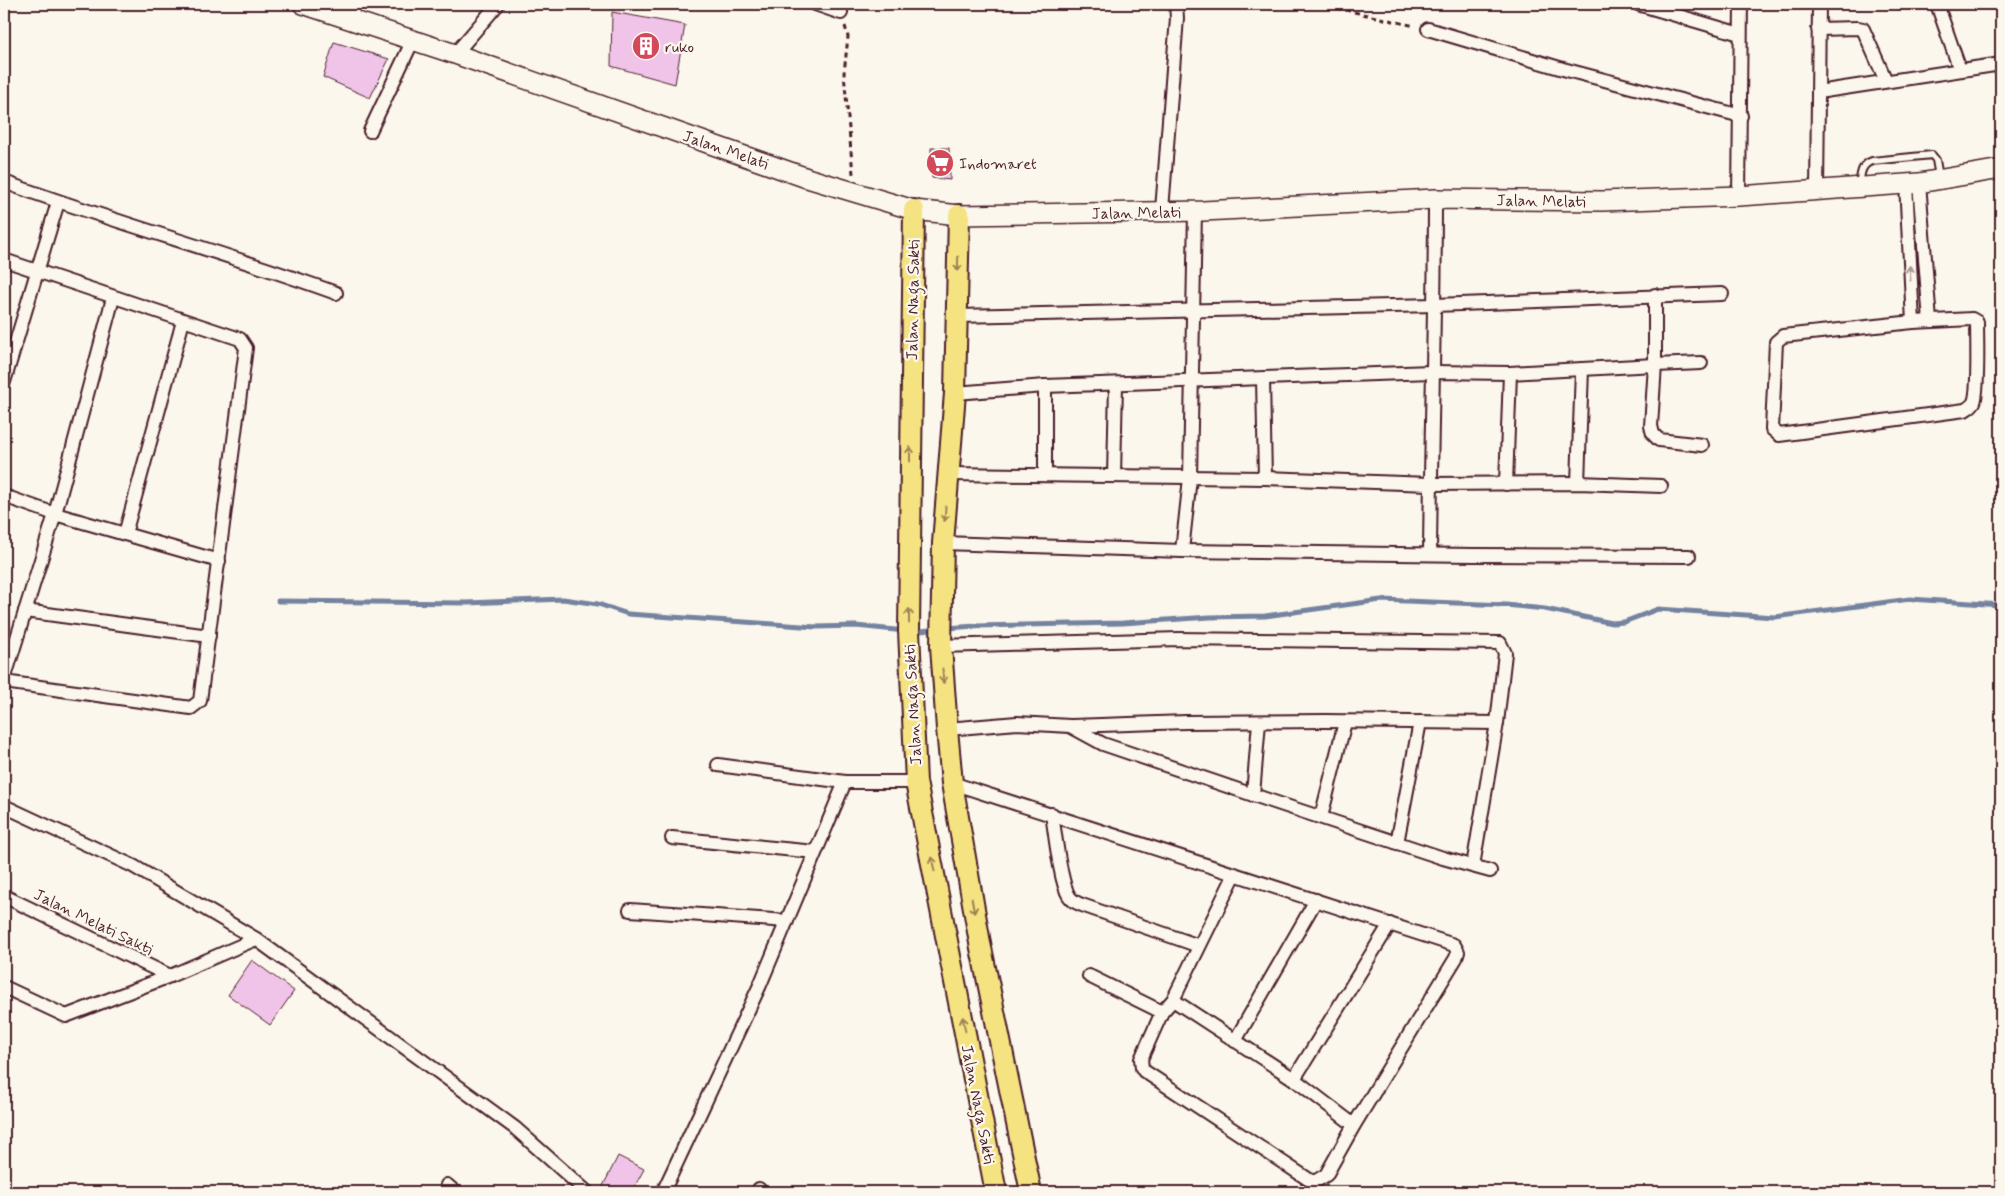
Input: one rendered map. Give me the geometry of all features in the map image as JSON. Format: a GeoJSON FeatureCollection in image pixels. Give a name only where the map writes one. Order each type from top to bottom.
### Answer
{"type":"FeatureCollection","features":[{"type":"Feature","properties":{"kind":"main road","name":"Jalan Melati"},"geometry":{"type":"LineString","coordinates":[[303,4],[455,54],[807,178],[914,210],[959,216],[1162,210],[1195,211],[1435,199],[1602,201],[1739,196],[1912,183],[2001,169]]}},
{"type":"Feature","properties":{"kind":"main road","name":"Jalan Naga Sakti"},"geometry":{"type":"LineString","coordinates":[[914,210],[909,632],[916,782],[996,1192]]}},
{"type":"Feature","properties":{"kind":"main road","name":"Jalan Naga Sakti"},"geometry":{"type":"LineString","coordinates":[[959,216],[955,393],[943,544],[941,646],[947,729],[952,783],[980,944],[1031,1192]]}},
{"type":"Feature","properties":{"kind":"street"},"geometry":{"type":"LineString","coordinates":[[344,18],[358,4]]}},
{"type":"Feature","properties":{"kind":"street"},"geometry":{"type":"LineString","coordinates":[[455,54],[498,4]]}},
{"type":"Feature","properties":{"kind":"street"},"geometry":{"type":"LineString","coordinates":[[815,4],[841,8]]}},
{"type":"Feature","properties":{"kind":"street"},"geometry":{"type":"LineString","coordinates":[[1162,210],[1177,18],[1176,4]]}},
{"type":"Feature","properties":{"kind":"street"},"geometry":{"type":"LineString","coordinates":[[1638,4],[1740,34]]}},
{"type":"Feature","properties":{"kind":"street"},"geometry":{"type":"LineString","coordinates":[[1739,196],[1741,4]]}},
{"type":"Feature","properties":{"kind":"street"},"geometry":{"type":"LineString","coordinates":[[1817,191],[1819,4]]}},
{"type":"Feature","properties":{"kind":"street"},"geometry":{"type":"LineString","coordinates":[[1937,4],[1960,70]]}},
{"type":"Feature","properties":{"kind":"street"},"geometry":{"type":"LineString","coordinates":[[1428,29],[1563,69],[1741,116]]}},
{"type":"Feature","properties":{"kind":"street"},"geometry":{"type":"LineString","coordinates":[[1818,29],[1863,29],[1886,81]]}},
{"type":"Feature","properties":{"kind":"street"},"geometry":{"type":"LineString","coordinates":[[370,131],[413,40]]}},
{"type":"Feature","properties":{"kind":"street"},"geometry":{"type":"LineString","coordinates":[[1818,92],[2001,64]]}},
{"type":"Feature","properties":{"kind":"street"},"geometry":{"type":"LineString","coordinates":[[4,182],[58,202],[292,277],[336,293]]}},
{"type":"Feature","properties":{"kind":"street"},"geometry":{"type":"LineString","coordinates":[[1912,183],[1930,321]]}},
{"type":"Feature","properties":{"kind":"street"},"geometry":{"type":"LineString","coordinates":[[1912,183],[1913,322]]}},
{"type":"Feature","properties":{"kind":"street"},"geometry":{"type":"LineString","coordinates":[[1430,554],[1435,199]]}},
{"type":"Feature","properties":{"kind":"street"},"geometry":{"type":"LineString","coordinates":[[4,382],[58,202]]}},
{"type":"Feature","properties":{"kind":"street"},"geometry":{"type":"LineString","coordinates":[[1182,551],[1190,478],[1195,211]]}},
{"type":"Feature","properties":{"kind":"street"},"geometry":{"type":"LineString","coordinates":[[4,260],[240,339],[246,348],[200,702],[191,708],[4,681],[55,514],[113,298]]}},
{"type":"Feature","properties":{"kind":"street"},"geometry":{"type":"LineString","coordinates":[[957,316],[1435,304],[1722,294]]}},
{"type":"Feature","properties":{"kind":"street"},"geometry":{"type":"LineString","coordinates":[[1655,295],[1653,434],[1659,440],[1702,445]]}},
{"type":"Feature","properties":{"kind":"street"},"geometry":{"type":"LineString","coordinates":[[1972,319],[1977,322],[1974,400],[1965,410],[1779,435],[1772,429],[1776,342],[1778,339],[1783,336],[1930,321],[1972,319]]}},
{"type":"Feature","properties":{"kind":"street"},"geometry":{"type":"LineString","coordinates":[[125,534],[183,320]]}},
{"type":"Feature","properties":{"kind":"street"},"geometry":{"type":"LineString","coordinates":[[955,393],[1044,386],[1432,372],[1510,373],[1701,363]]}},
{"type":"Feature","properties":{"kind":"street"},"geometry":{"type":"LineString","coordinates":[[1578,484],[1582,369]]}},
{"type":"Feature","properties":{"kind":"street"},"geometry":{"type":"LineString","coordinates":[[1506,484],[1510,373]]}},
{"type":"Feature","properties":{"kind":"street"},"geometry":{"type":"LineString","coordinates":[[1263,379],[1265,478]]}},
{"type":"Feature","properties":{"kind":"street"},"geometry":{"type":"LineString","coordinates":[[1114,476],[1116,384]]}},
{"type":"Feature","properties":{"kind":"street"},"geometry":{"type":"LineString","coordinates":[[1044,386],[1045,474]]}},
{"type":"Feature","properties":{"kind":"street"},"geometry":{"type":"LineString","coordinates":[[948,474],[1265,478],[1430,484],[1661,486]]}},
{"type":"Feature","properties":{"kind":"street"},"geometry":{"type":"LineString","coordinates":[[4,496],[55,514],[218,561]]}},
{"type":"Feature","properties":{"kind":"street"},"geometry":{"type":"LineString","coordinates":[[943,544],[1182,551],[1689,556]]}},
{"type":"Feature","properties":{"kind":"street"},"geometry":{"type":"LineString","coordinates":[[25,611],[209,636]]}},
{"type":"Feature","properties":{"kind":"street"},"geometry":{"type":"LineString","coordinates":[[941,646],[1179,640],[1496,642],[1502,646],[1505,653],[1497,723],[1473,866]]}},
{"type":"Feature","properties":{"kind":"street"},"geometry":{"type":"LineString","coordinates":[[947,729],[1026,723],[1070,726],[1259,722],[1497,723]]}},
{"type":"Feature","properties":{"kind":"street"},"geometry":{"type":"LineString","coordinates":[[1253,795],[1259,722]]}},
{"type":"Feature","properties":{"kind":"street"},"geometry":{"type":"LineString","coordinates":[[1321,817],[1345,722]]}},
{"type":"Feature","properties":{"kind":"street"},"geometry":{"type":"LineString","coordinates":[[1397,843],[1420,722]]}},
{"type":"Feature","properties":{"kind":"street"},"geometry":{"type":"LineString","coordinates":[[1070,726],[1104,744],[1397,843],[1490,871]]}},
{"type":"Feature","properties":{"kind":"street"},"geometry":{"type":"LineString","coordinates":[[718,766],[845,782],[916,782]]}},
{"type":"Feature","properties":{"kind":"street"},"geometry":{"type":"LineString","coordinates":[[663,1192],[760,985],[845,782]]}},
{"type":"Feature","properties":{"kind":"street"},"geometry":{"type":"LineString","coordinates":[[952,783],[1052,814],[1454,945],[1458,952],[1456,958],[1354,1125],[1326,1175],[1316,1181],[1311,1182],[1144,1071],[1141,1064],[1141,1059],[1162,1012],[1173,1000],[1235,874]]}},
{"type":"Feature","properties":{"kind":"street"},"geometry":{"type":"LineString","coordinates":[[4,806],[133,866],[256,938],[515,1128],[587,1192]]}},
{"type":"Feature","properties":{"kind":"street"},"geometry":{"type":"LineString","coordinates":[[1052,814],[1060,863],[1071,899],[1082,905],[1199,946]]}},
{"type":"Feature","properties":{"kind":"street"},"geometry":{"type":"LineString","coordinates":[[672,838],[816,852]]}},
{"type":"Feature","properties":{"kind":"street","name":"Jalan Melati Sakti"},"geometry":{"type":"LineString","coordinates":[[4,896],[170,976]]}},
{"type":"Feature","properties":{"kind":"street"},"geometry":{"type":"LineString","coordinates":[[1235,1041],[1316,900]]}},
{"type":"Feature","properties":{"kind":"street"},"geometry":{"type":"LineString","coordinates":[[630,910],[786,921]]}},
{"type":"Feature","properties":{"kind":"street"},"geometry":{"type":"LineString","coordinates":[[1294,1079],[1390,924]]}},
{"type":"Feature","properties":{"kind":"street"},"geometry":{"type":"LineString","coordinates":[[4,987],[66,1016],[170,976],[256,938]]}},
{"type":"Feature","properties":{"kind":"street"},"geometry":{"type":"LineString","coordinates":[[1089,976],[1162,1012]]}},
{"type":"Feature","properties":{"kind":"street"},"geometry":{"type":"LineString","coordinates":[[1173,1000],[1294,1079],[1354,1125]]}},
{"type":"Feature","properties":{"kind":"lane"},"geometry":{"type":"LineString","coordinates":[[1859,187],[1862,168],[1867,162],[1872,161],[1932,156],[1936,160],[1939,180]]}},
{"type":"Feature","properties":{"kind":"path"},"geometry":{"type":"LineString","coordinates":[[1319,4],[1428,29]]}},
{"type":"Feature","properties":{"kind":"path"},"geometry":{"type":"LineString","coordinates":[[841,8],[848,36],[844,73],[855,192]]}},
{"type":"Feature","properties":{"kind":"building","name":"ruko"},"geometry":{"type":"Polygon","coordinates":[[[612,12],[685,25],[675,84],[611,66],[612,12]]]}},
{"type":"Feature","properties":{"kind":"building"},"geometry":{"type":"Polygon","coordinates":[[[334,42],[389,59],[370,98],[323,77],[334,42]]]}},
{"type":"Feature","properties":{"kind":"building","name":"Indomaret"},"geometry":{"type":"Polygon","coordinates":[[[931,148],[949,148],[950,180],[932,178],[931,148]]]}},
{"type":"Feature","properties":{"kind":"building"},"geometry":{"type":"Polygon","coordinates":[[[252,960],[294,991],[270,1025],[228,995],[252,960]]]}},
{"type":"Feature","properties":{"kind":"building"},"geometry":{"type":"Polygon","coordinates":[[[618,1156],[644,1169],[632,1192],[610,1192],[602,1188],[618,1156]]]}},
{"type":"Feature","properties":{"kind":"waterway"},"geometry":{"type":"LineString","coordinates":[[278,601],[467,603],[563,599],[598,604],[628,614],[816,627],[856,626],[905,631]]}},
{"type":"Feature","properties":{"kind":"waterway"},"geometry":{"type":"LineString","coordinates":[[946,628],[1123,623],[1210,617],[1265,616],[1381,600],[1506,605],[1545,609],[1612,623],[1624,622],[1658,609],[1775,617],[1910,599],[2001,605]]}},
{"type":"Feature","properties":{"kind":"waterway"},"geometry":{"type":"LineString","coordinates":[[913,632],[937,629]]}},
{"type":"Feature","properties":{"kind":"place","name":"ruko"},"geometry":{"type":"Point","coordinates":[646,46]}},
{"type":"Feature","properties":{"kind":"place","name":"Indomaret"},"geometry":{"type":"Point","coordinates":[940,163]}}]}
